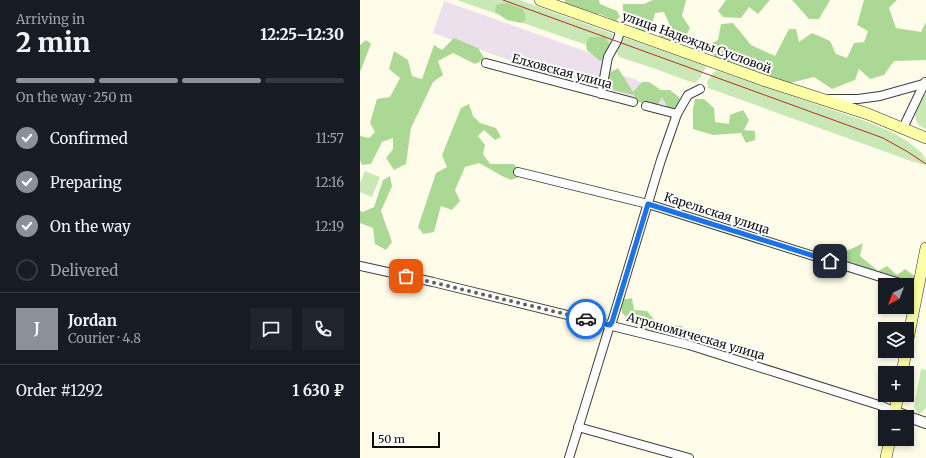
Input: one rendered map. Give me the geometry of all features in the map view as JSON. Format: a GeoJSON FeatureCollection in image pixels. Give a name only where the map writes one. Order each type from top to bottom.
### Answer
{"type":"FeatureCollection","features":[{"type":"Feature","properties":{"kind":"main road","name":"улица Надежды Сусловой"},"geometry":{"type":"LineString","coordinates":[[540,0],[766,81],[868,114],[926,138]]}},
{"type":"Feature","properties":{"kind":"main road"},"geometry":{"type":"LineString","coordinates":[[913,278],[926,248]]}},
{"type":"Feature","properties":{"kind":"main road"},"geometry":{"type":"LineString","coordinates":[[886,458],[889,446]]}},
{"type":"Feature","properties":{"kind":"street"},"geometry":{"type":"LineString","coordinates":[[601,94],[608,56],[617,41],[621,29]]}},
{"type":"Feature","properties":{"kind":"street","name":"Елховская улица"},"geometry":{"type":"LineString","coordinates":[[486,63],[633,102]]}},
{"type":"Feature","properties":{"kind":"street"},"geometry":{"type":"LineString","coordinates":[[903,128],[925,82]]}},
{"type":"Feature","properties":{"kind":"street","name":"улица Надежды Сусловой"},"geometry":{"type":"LineString","coordinates":[[822,99],[858,99],[880,96],[925,82]]}},
{"type":"Feature","properties":{"kind":"street"},"geometry":{"type":"LineString","coordinates":[[569,458],[610,325],[615,314],[661,160],[677,114],[688,94],[700,89]]}},
{"type":"Feature","properties":{"kind":"street"},"geometry":{"type":"LineString","coordinates":[[646,106],[677,114]]}},
{"type":"Feature","properties":{"kind":"street","name":"Карельская улица"},"geometry":{"type":"LineString","coordinates":[[518,172],[648,204],[884,278]]}},
{"type":"Feature","properties":{"kind":"street","name":"Агрономическая улица"},"geometry":{"type":"LineString","coordinates":[[360,266],[433,282],[689,345],[882,406],[888,410]]}},
{"type":"Feature","properties":{"kind":"street","name":"Агрономическая улица"},"geometry":{"type":"LineString","coordinates":[[914,421],[926,424]]}},
{"type":"Feature","properties":{"kind":"street"},"geometry":{"type":"LineString","coordinates":[[578,427],[689,458]]}},
{"type":"Feature","properties":{"kind":"shaded area"},"geometry":{"type":"Polygon","coordinates":[[[444,1],[599,56],[618,74],[637,80],[648,89],[675,97],[672,108],[578,81],[526,64],[525,66],[433,33],[444,1]]]}},
{"type":"Feature","properties":{"kind":"green space"},"geometry":{"type":"Polygon","coordinates":[[[457,0],[520,0],[613,34],[608,49],[601,50],[457,0]]]}},
{"type":"Feature","properties":{"kind":"green space"},"geometry":{"type":"Polygon","coordinates":[[[565,0],[599,0],[600,4],[617,11],[620,17],[616,21],[600,14],[590,15],[565,3],[565,0]]]}},
{"type":"Feature","properties":{"kind":"green space"},"geometry":{"type":"Polygon","coordinates":[[[653,0],[686,0],[682,16],[690,28],[684,40],[673,45],[662,41],[657,31],[671,28],[664,12],[655,13],[651,29],[642,32],[623,18],[623,4],[644,4],[653,0]]]}},
{"type":"Feature","properties":{"kind":"green space"},"geometry":{"type":"Polygon","coordinates":[[[726,0],[770,0],[758,14],[749,7],[741,18],[723,17],[718,11],[726,0]]]}},
{"type":"Feature","properties":{"kind":"green space"},"geometry":{"type":"Polygon","coordinates":[[[792,0],[830,0],[819,19],[809,19],[792,0]]]}},
{"type":"Feature","properties":{"kind":"green space"},"geometry":{"type":"Polygon","coordinates":[[[864,0],[897,0],[889,8],[896,28],[921,32],[926,22],[926,60],[894,61],[884,75],[870,79],[859,69],[855,80],[832,89],[814,77],[790,83],[715,57],[706,46],[718,40],[721,24],[733,23],[751,45],[775,56],[789,29],[796,29],[799,42],[812,33],[830,41],[836,54],[847,58],[854,43],[864,42],[868,31],[857,25],[864,0]]]}},
{"type":"Feature","properties":{"kind":"green space"},"geometry":{"type":"Polygon","coordinates":[[[507,3],[523,9],[526,19],[522,23],[507,20],[495,12],[496,5],[507,3]]]}},
{"type":"Feature","properties":{"kind":"green space"},"geometry":{"type":"Polygon","coordinates":[[[621,36],[706,66],[701,77],[695,83],[619,57],[616,50],[621,36]]]}},
{"type":"Feature","properties":{"kind":"green space"},"geometry":{"type":"Polygon","coordinates":[[[589,37],[605,37],[611,47],[606,58],[600,61],[587,50],[586,44],[589,37]]]}},
{"type":"Feature","properties":{"kind":"green space"},"geometry":{"type":"Polygon","coordinates":[[[454,38],[478,48],[485,59],[475,64],[453,53],[438,61],[443,75],[433,82],[411,128],[406,164],[394,170],[386,158],[393,149],[393,138],[382,142],[371,164],[362,165],[360,160],[360,136],[369,138],[375,132],[370,123],[377,99],[390,97],[400,78],[389,69],[394,51],[408,60],[412,76],[422,79],[434,45],[442,50],[454,38]]]}},
{"type":"Feature","properties":{"kind":"green space"},"geometry":{"type":"Polygon","coordinates":[[[366,40],[371,44],[360,72],[360,45],[366,40]]]}},
{"type":"Feature","properties":{"kind":"green space"},"geometry":{"type":"Polygon","coordinates":[[[532,64],[570,76],[572,87],[565,89],[536,77],[523,78],[517,68],[532,64]]]}},
{"type":"Feature","properties":{"kind":"green space"},"geometry":{"type":"Polygon","coordinates":[[[618,68],[633,92],[642,82],[649,82],[661,90],[670,90],[680,98],[674,111],[669,110],[662,97],[657,106],[638,102],[634,95],[613,90],[607,75],[618,68]]]}},
{"type":"Feature","properties":{"kind":"green space"},"geometry":{"type":"Polygon","coordinates":[[[716,70],[865,121],[892,132],[907,141],[922,153],[926,160],[926,165],[708,88],[707,81],[716,70]]]}},
{"type":"Feature","properties":{"kind":"green space"},"geometry":{"type":"Polygon","coordinates":[[[926,93],[926,129],[920,126],[915,117],[926,93]]]}},
{"type":"Feature","properties":{"kind":"green space"},"geometry":{"type":"Polygon","coordinates":[[[695,99],[704,99],[714,108],[715,122],[729,124],[730,115],[743,110],[749,120],[744,130],[755,131],[755,140],[746,143],[741,133],[713,135],[693,129],[693,109],[695,99]]]}},
{"type":"Feature","properties":{"kind":"green space"},"geometry":{"type":"Polygon","coordinates":[[[469,104],[473,116],[480,123],[496,128],[501,137],[495,140],[484,130],[478,136],[485,145],[483,154],[490,164],[514,164],[523,175],[511,180],[479,163],[465,167],[455,190],[460,201],[452,210],[441,206],[434,232],[423,234],[418,227],[436,173],[447,167],[442,155],[461,108],[469,104]]]}},
{"type":"Feature","properties":{"kind":"green space"},"geometry":{"type":"Polygon","coordinates":[[[365,171],[380,177],[372,197],[360,192],[360,183],[365,171]]]}},
{"type":"Feature","properties":{"kind":"green space"},"geometry":{"type":"Polygon","coordinates":[[[390,176],[392,186],[381,211],[392,242],[386,250],[375,244],[373,228],[360,223],[360,211],[363,212],[374,207],[383,180],[390,176]]]}},
{"type":"Feature","properties":{"kind":"green space"},"geometry":{"type":"Polygon","coordinates":[[[863,243],[860,256],[878,271],[887,266],[897,275],[905,269],[916,277],[914,280],[914,278],[879,278],[875,271],[857,271],[852,262],[834,267],[822,251],[830,246],[845,252],[863,243]]]}},
{"type":"Feature","properties":{"kind":"green space"},"geometry":{"type":"Polygon","coordinates":[[[632,298],[634,310],[647,311],[658,324],[682,326],[686,336],[667,340],[636,326],[622,313],[620,300],[632,298]]]}},
{"type":"Feature","properties":{"kind":"green space"},"geometry":{"type":"Polygon","coordinates":[[[921,369],[926,370],[926,408],[921,413],[918,413],[914,407],[921,369]]]}},
{"type":"Feature","properties":{"kind":"tram line"},"geometry":{"type":"LineString","coordinates":[[503,0],[883,138],[926,164]]}},
{"type":"Feature","properties":{"kind":"way so far"},"geometry":{"type":"LineString","coordinates":[[406,276],[586,319]]}},
{"type":"Feature","properties":{"kind":"route"},"geometry":{"type":"LineString","coordinates":[[586,319],[610,325],[612,322],[648,204],[830,261]]}}]}
